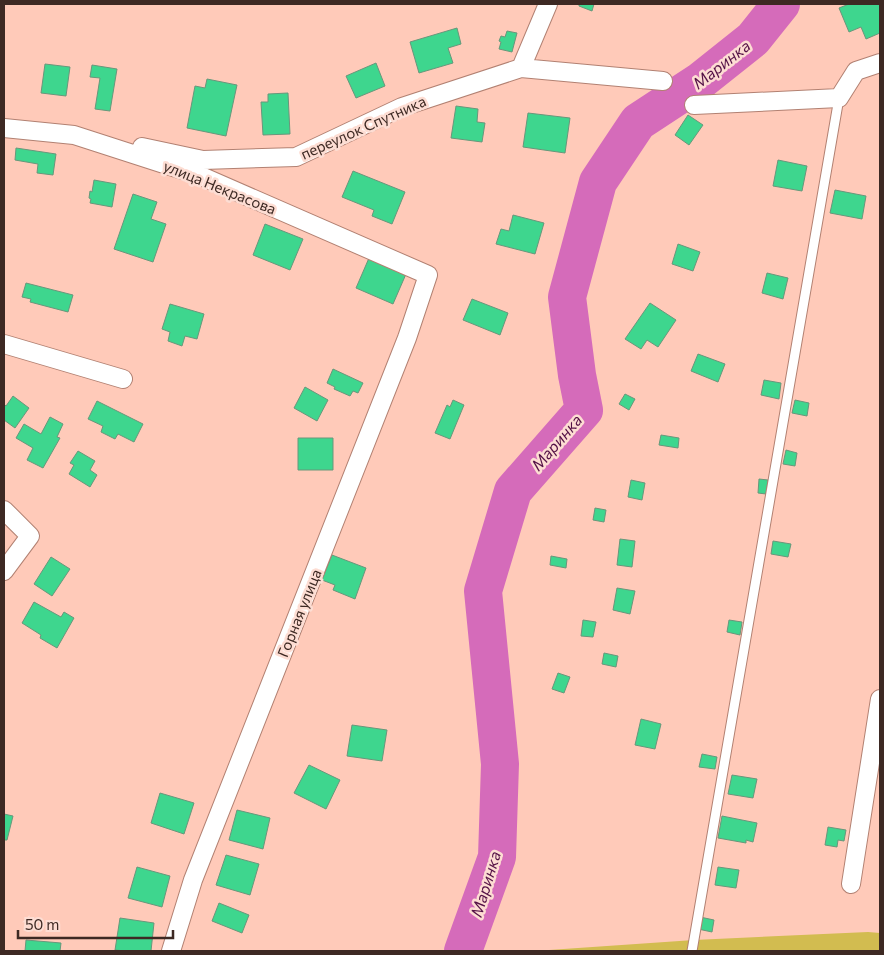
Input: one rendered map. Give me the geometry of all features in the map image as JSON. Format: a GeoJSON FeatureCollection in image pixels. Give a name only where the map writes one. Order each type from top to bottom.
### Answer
{"type":"FeatureCollection","features":[{"type":"Feature","properties":{"kind":"street"},"geometry":{"type":"LineString","coordinates":[[548,4],[521,68],[663,81]]}},
{"type":"Feature","properties":{"kind":"street"},"geometry":{"type":"LineString","coordinates":[[694,105],[839,98],[856,71],[880,64]]}},
{"type":"Feature","properties":{"kind":"street","name":"переулок Спутника"},"geometry":{"type":"LineString","coordinates":[[74,135],[203,160],[296,157],[402,107],[521,68]]}},
{"type":"Feature","properties":{"kind":"street","name":"улица Некрасова"},"geometry":{"type":"LineString","coordinates":[[4,128],[74,135],[201,176],[428,275]]}},
{"type":"Feature","properties":{"kind":"street","name":"Горная улица"},"geometry":{"type":"LineString","coordinates":[[171,951],[193,880],[407,338],[428,275]]}},
{"type":"Feature","properties":{"kind":"street"},"geometry":{"type":"LineString","coordinates":[[4,344],[123,379]]}},
{"type":"Feature","properties":{"kind":"street"},"geometry":{"type":"LineString","coordinates":[[4,510],[30,536],[4,570]]}},
{"type":"Feature","properties":{"kind":"street"},"geometry":{"type":"LineString","coordinates":[[851,884],[880,699]]}},
{"type":"Feature","properties":{"kind":"lane"},"geometry":{"type":"LineString","coordinates":[[692,951],[839,98]]}},
{"type":"Feature","properties":{"kind":"shaded area"},"geometry":{"type":"Polygon","coordinates":[[[880,933],[880,951],[547,951],[694,940],[880,933]]]}},
{"type":"Feature","properties":{"kind":"building"},"geometry":{"type":"Polygon","coordinates":[[[579,4],[594,4],[592,11],[579,6],[579,4]]]}},
{"type":"Feature","properties":{"kind":"building"},"geometry":{"type":"Polygon","coordinates":[[[849,4],[880,4],[880,33],[866,39],[861,27],[849,32],[839,8],[849,4]]]}},
{"type":"Feature","properties":{"kind":"building"},"geometry":{"type":"Polygon","coordinates":[[[457,28],[461,44],[448,48],[453,63],[419,73],[410,42],[457,28]]]}},
{"type":"Feature","properties":{"kind":"building"},"geometry":{"type":"Polygon","coordinates":[[[507,31],[517,33],[512,52],[499,49],[501,36],[505,37],[507,31]]]}},
{"type":"Feature","properties":{"kind":"building"},"geometry":{"type":"Polygon","coordinates":[[[376,63],[385,86],[356,98],[346,76],[376,63]]]}},
{"type":"Feature","properties":{"kind":"building"},"geometry":{"type":"Polygon","coordinates":[[[45,64],[70,67],[66,96],[41,93],[45,64]]]}},
{"type":"Feature","properties":{"kind":"building"},"geometry":{"type":"Polygon","coordinates":[[[92,65],[117,69],[110,111],[95,109],[100,78],[90,77],[92,65]]]}},
{"type":"Feature","properties":{"kind":"building"},"geometry":{"type":"Polygon","coordinates":[[[207,79],[237,85],[226,136],[187,128],[195,86],[205,88],[207,79]]]}},
{"type":"Feature","properties":{"kind":"building"},"geometry":{"type":"Polygon","coordinates":[[[288,93],[290,134],[263,135],[261,102],[268,102],[268,94],[288,93]]]}},
{"type":"Feature","properties":{"kind":"building"},"geometry":{"type":"Polygon","coordinates":[[[456,106],[478,109],[477,122],[485,123],[482,142],[451,138],[456,106]]]}},
{"type":"Feature","properties":{"kind":"building"},"geometry":{"type":"Polygon","coordinates":[[[528,113],[570,118],[565,153],[523,147],[528,113]]]}},
{"type":"Feature","properties":{"kind":"building"},"geometry":{"type":"Polygon","coordinates":[[[688,115],[703,125],[689,145],[675,135],[688,115]]]}},
{"type":"Feature","properties":{"kind":"building"},"geometry":{"type":"Polygon","coordinates":[[[16,148],[56,154],[53,175],[37,173],[38,164],[15,160],[16,148]]]}},
{"type":"Feature","properties":{"kind":"building"},"geometry":{"type":"Polygon","coordinates":[[[778,160],[807,166],[802,191],[773,186],[778,160]]]}},
{"type":"Feature","properties":{"kind":"building"},"geometry":{"type":"Polygon","coordinates":[[[353,171],[405,192],[392,224],[372,216],[374,210],[342,197],[353,171]]]}},
{"type":"Feature","properties":{"kind":"building"},"geometry":{"type":"Polygon","coordinates":[[[94,180],[116,184],[112,207],[90,203],[90,191],[92,192],[94,180]]]}},
{"type":"Feature","properties":{"kind":"building"},"geometry":{"type":"Polygon","coordinates":[[[835,190],[866,196],[862,219],[830,213],[835,190]]]}},
{"type":"Feature","properties":{"kind":"building"},"geometry":{"type":"Polygon","coordinates":[[[133,194],[157,202],[151,219],[166,224],[153,262],[114,249],[133,194]]]}},
{"type":"Feature","properties":{"kind":"building"},"geometry":{"type":"Polygon","coordinates":[[[513,215],[544,223],[535,254],[496,244],[501,229],[509,231],[513,215]]]}},
{"type":"Feature","properties":{"kind":"building"},"geometry":{"type":"Polygon","coordinates":[[[265,224],[303,239],[290,270],[253,255],[265,224]]]}},
{"type":"Feature","properties":{"kind":"building"},"geometry":{"type":"Polygon","coordinates":[[[678,244],[700,252],[693,271],[672,264],[678,244]]]}},
{"type":"Feature","properties":{"kind":"building"},"geometry":{"type":"Polygon","coordinates":[[[369,258],[406,274],[393,304],[356,288],[369,258]]]}},
{"type":"Feature","properties":{"kind":"building"},"geometry":{"type":"Polygon","coordinates":[[[767,273],[788,278],[783,299],[762,293],[767,273]]]}},
{"type":"Feature","properties":{"kind":"building"},"geometry":{"type":"Polygon","coordinates":[[[26,283],[73,295],[68,312],[30,302],[31,299],[22,297],[26,283]]]}},
{"type":"Feature","properties":{"kind":"building"},"geometry":{"type":"Polygon","coordinates":[[[472,299],[508,313],[500,335],[463,320],[472,299]]]}},
{"type":"Feature","properties":{"kind":"building"},"geometry":{"type":"Polygon","coordinates":[[[650,303],[676,320],[658,347],[647,340],[641,349],[625,339],[650,303]]]}},
{"type":"Feature","properties":{"kind":"building"},"geometry":{"type":"Polygon","coordinates":[[[170,304],[204,314],[197,339],[185,336],[182,346],[168,341],[170,332],[162,329],[170,304]]]}},
{"type":"Feature","properties":{"kind":"building"},"geometry":{"type":"Polygon","coordinates":[[[698,354],[725,364],[718,382],[691,371],[698,354]]]}},
{"type":"Feature","properties":{"kind":"building"},"geometry":{"type":"Polygon","coordinates":[[[333,369],[363,383],[358,393],[353,391],[350,396],[334,389],[335,387],[327,383],[333,369]]]}},
{"type":"Feature","properties":{"kind":"building"},"geometry":{"type":"Polygon","coordinates":[[[764,380],[781,383],[779,399],[761,395],[764,380]]]}},
{"type":"Feature","properties":{"kind":"building"},"geometry":{"type":"Polygon","coordinates":[[[305,387],[328,400],[317,421],[294,408],[305,387]]]}},
{"type":"Feature","properties":{"kind":"building"},"geometry":{"type":"Polygon","coordinates":[[[625,394],[635,399],[629,410],[619,404],[625,394]]]}},
{"type":"Feature","properties":{"kind":"building"},"geometry":{"type":"Polygon","coordinates":[[[13,396],[29,408],[15,428],[4,420],[4,404],[6,406],[13,396]]]}},
{"type":"Feature","properties":{"kind":"building"},"geometry":{"type":"Polygon","coordinates":[[[453,400],[464,405],[450,439],[435,433],[447,405],[450,407],[453,400]]]}},
{"type":"Feature","properties":{"kind":"building"},"geometry":{"type":"Polygon","coordinates":[[[795,400],[809,403],[807,416],[792,413],[795,400]]]}},
{"type":"Feature","properties":{"kind":"building"},"geometry":{"type":"Polygon","coordinates":[[[97,401],[143,424],[134,442],[118,434],[115,439],[101,432],[103,426],[88,419],[97,401]]]}},
{"type":"Feature","properties":{"kind":"building"},"geometry":{"type":"Polygon","coordinates":[[[50,417],[63,424],[57,437],[60,438],[43,468],[27,460],[33,448],[16,438],[24,424],[41,434],[50,417]]]}},
{"type":"Feature","properties":{"kind":"building"},"geometry":{"type":"Polygon","coordinates":[[[661,435],[679,438],[678,448],[659,445],[661,435]]]}},
{"type":"Feature","properties":{"kind":"building"},"geometry":{"type":"Polygon","coordinates":[[[298,438],[333,438],[333,470],[298,470],[298,438]]]}},
{"type":"Feature","properties":{"kind":"building"},"geometry":{"type":"Polygon","coordinates":[[[786,450],[797,453],[795,466],[783,464],[786,450]]]}},
{"type":"Feature","properties":{"kind":"building"},"geometry":{"type":"Polygon","coordinates":[[[78,451],[95,461],[90,470],[97,475],[90,487],[69,474],[74,465],[70,463],[78,451]]]}},
{"type":"Feature","properties":{"kind":"building"},"geometry":{"type":"Polygon","coordinates":[[[759,479],[768,480],[766,494],[758,493],[759,479]]]}},
{"type":"Feature","properties":{"kind":"building"},"geometry":{"type":"Polygon","coordinates":[[[631,480],[645,483],[642,500],[628,497],[631,480]]]}},
{"type":"Feature","properties":{"kind":"building"},"geometry":{"type":"Polygon","coordinates":[[[595,508],[606,510],[604,522],[593,520],[595,508]]]}},
{"type":"Feature","properties":{"kind":"building"},"geometry":{"type":"Polygon","coordinates":[[[620,539],[635,541],[632,567],[617,565],[620,539]]]}},
{"type":"Feature","properties":{"kind":"building"},"geometry":{"type":"Polygon","coordinates":[[[773,541],[791,544],[788,557],[771,554],[773,541]]]}},
{"type":"Feature","properties":{"kind":"building"},"geometry":{"type":"Polygon","coordinates":[[[332,555],[366,568],[355,599],[333,590],[335,585],[322,580],[332,555]]]}},
{"type":"Feature","properties":{"kind":"building"},"geometry":{"type":"Polygon","coordinates":[[[551,556],[567,559],[566,568],[550,565],[551,556]]]}},
{"type":"Feature","properties":{"kind":"building"},"geometry":{"type":"Polygon","coordinates":[[[51,557],[70,569],[52,596],[34,584],[51,557]]]}},
{"type":"Feature","properties":{"kind":"building"},"geometry":{"type":"Polygon","coordinates":[[[617,588],[635,591],[630,614],[613,610],[617,588]]]}},
{"type":"Feature","properties":{"kind":"building"},"geometry":{"type":"Polygon","coordinates":[[[34,602],[61,617],[64,612],[74,618],[57,648],[40,638],[41,635],[22,623],[34,602]]]}},
{"type":"Feature","properties":{"kind":"building"},"geometry":{"type":"Polygon","coordinates":[[[583,620],[596,622],[593,637],[581,636],[583,620]]]}},
{"type":"Feature","properties":{"kind":"building"},"geometry":{"type":"Polygon","coordinates":[[[729,620],[742,622],[740,635],[727,632],[729,620]]]}},
{"type":"Feature","properties":{"kind":"building"},"geometry":{"type":"Polygon","coordinates":[[[604,653],[618,656],[616,667],[602,664],[604,653]]]}},
{"type":"Feature","properties":{"kind":"building"},"geometry":{"type":"Polygon","coordinates":[[[558,673],[570,677],[564,693],[552,689],[558,673]]]}},
{"type":"Feature","properties":{"kind":"building"},"geometry":{"type":"Polygon","coordinates":[[[641,719],[661,724],[655,749],[635,745],[641,719]]]}},
{"type":"Feature","properties":{"kind":"building"},"geometry":{"type":"Polygon","coordinates":[[[352,725],[387,730],[382,761],[347,756],[352,725]]]}},
{"type":"Feature","properties":{"kind":"building"},"geometry":{"type":"Polygon","coordinates":[[[702,754],[717,757],[715,769],[699,767],[702,754]]]}},
{"type":"Feature","properties":{"kind":"building"},"geometry":{"type":"Polygon","coordinates":[[[309,765],[340,780],[326,809],[294,793],[309,765]]]}},
{"type":"Feature","properties":{"kind":"building"},"geometry":{"type":"Polygon","coordinates":[[[732,775],[757,779],[753,798],[728,794],[732,775]]]}},
{"type":"Feature","properties":{"kind":"building"},"geometry":{"type":"Polygon","coordinates":[[[160,793],[194,803],[184,834],[151,823],[160,793]]]}},
{"type":"Feature","properties":{"kind":"building"},"geometry":{"type":"Polygon","coordinates":[[[237,810],[270,818],[263,849],[229,840],[237,810]]]}},
{"type":"Feature","properties":{"kind":"building"},"geometry":{"type":"Polygon","coordinates":[[[4,814],[13,816],[7,840],[4,840],[4,814]]]}},
{"type":"Feature","properties":{"kind":"building"},"geometry":{"type":"Polygon","coordinates":[[[722,816],[757,823],[753,842],[746,840],[746,843],[718,838],[722,816]]]}},
{"type":"Feature","properties":{"kind":"building"},"geometry":{"type":"Polygon","coordinates":[[[828,827],[846,830],[844,841],[838,840],[837,847],[825,845],[828,827]]]}},
{"type":"Feature","properties":{"kind":"building"},"geometry":{"type":"Polygon","coordinates":[[[226,855],[259,864],[250,895],[216,885],[226,855]]]}},
{"type":"Feature","properties":{"kind":"building"},"geometry":{"type":"Polygon","coordinates":[[[137,867],[170,876],[162,907],[128,898],[137,867]]]}},
{"type":"Feature","properties":{"kind":"building"},"geometry":{"type":"Polygon","coordinates":[[[718,867],[739,870],[736,888],[715,885],[718,867]]]}},
{"type":"Feature","properties":{"kind":"building"},"geometry":{"type":"Polygon","coordinates":[[[219,903],[249,915],[242,933],[212,921],[219,903]]]}},
{"type":"Feature","properties":{"kind":"building"},"geometry":{"type":"Polygon","coordinates":[[[700,917],[714,920],[712,932],[698,929],[700,917]]]}},
{"type":"Feature","properties":{"kind":"building"},"geometry":{"type":"Polygon","coordinates":[[[120,918],[154,923],[151,951],[115,950],[120,918]]]}},
{"type":"Feature","properties":{"kind":"building"},"geometry":{"type":"Polygon","coordinates":[[[26,940],[61,943],[60,951],[25,951],[26,940]]]}},
{"type":"Feature","properties":{"kind":"waterway","name":"Маринка"},"geometry":{"type":"LineString","coordinates":[[463,951],[497,857],[500,764],[483,591],[513,491],[584,410],[577,375],[567,297],[598,182],[638,122],[699,82],[753,39],[781,4]]}}]}
